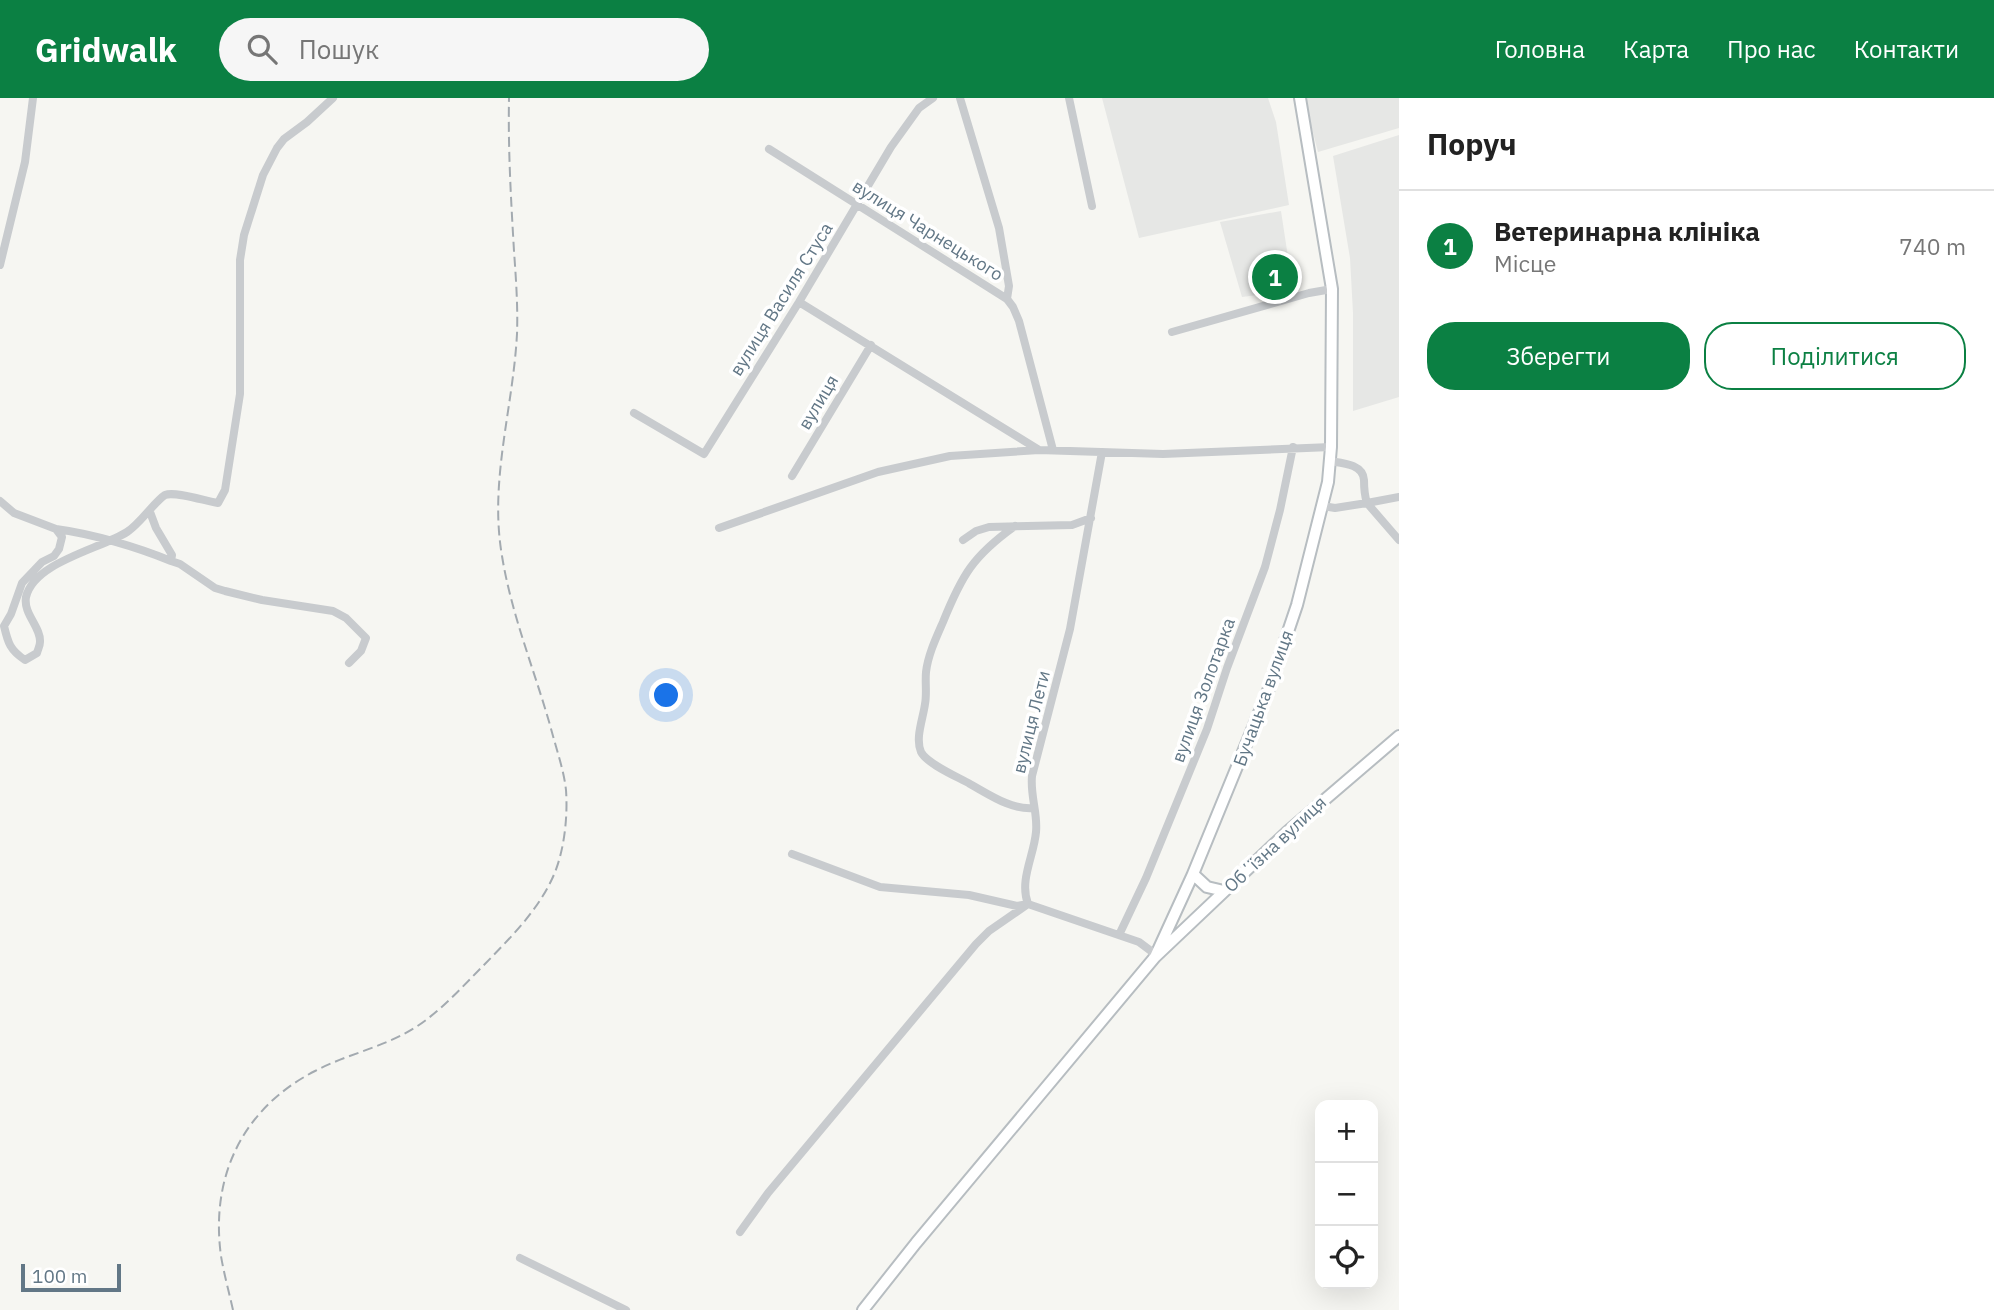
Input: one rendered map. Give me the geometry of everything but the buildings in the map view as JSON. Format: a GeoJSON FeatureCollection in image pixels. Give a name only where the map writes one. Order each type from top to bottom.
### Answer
{"type":"FeatureCollection","features":[{"type":"Feature","properties":{"kind":"main road","name":"Бучацька вулиця"},"geometry":{"type":"LineString","coordinates":[[1155,957],[1247,746],[1279,661],[1323,506],[1331,447],[1332,289],[1300,98]]}},
{"type":"Feature","properties":{"kind":"main road","name":"Обʼїзна вулиця"},"geometry":{"type":"LineString","coordinates":[[1155,957],[1305,816],[1399,736]]}},
{"type":"Feature","properties":{"kind":"main road"},"geometry":{"type":"LineString","coordinates":[[1193,874],[1207,887],[1224,891]]}},
{"type":"Feature","properties":{"kind":"main road"},"geometry":{"type":"LineString","coordinates":[[863,1310],[1155,957]]}},
{"type":"Feature","properties":{"kind":"street"},"geometry":{"type":"LineString","coordinates":[[0,265],[23,170],[33,98]]}},
{"type":"Feature","properties":{"kind":"street"},"geometry":{"type":"LineString","coordinates":[[56,528],[62,537],[59,549],[22,583],[4,626],[14,652],[26,660],[37,653],[40,640],[27,610],[26,597],[44,571],[130,531],[163,496],[173,493],[218,503],[225,490],[240,394],[240,260],[244,235],[263,175],[277,148],[333,98]]}},
{"type":"Feature","properties":{"kind":"street","name":"вулиця Василя Стуса"},"geometry":{"type":"LineString","coordinates":[[634,413],[704,454],[891,147],[919,108],[933,98]]}},
{"type":"Feature","properties":{"kind":"street"},"geometry":{"type":"LineString","coordinates":[[960,98],[999,228],[1009,286],[1007,299]]}},
{"type":"Feature","properties":{"kind":"street"},"geometry":{"type":"LineString","coordinates":[[1069,98],[1092,206]]}},
{"type":"Feature","properties":{"kind":"street","name":"вулиця Чарнецького"},"geometry":{"type":"LineString","coordinates":[[769,149],[1007,299],[1017,317],[1053,450]]}},
{"type":"Feature","properties":{"kind":"street"},"geometry":{"type":"LineString","coordinates":[[1172,332],[1332,289]]}},
{"type":"Feature","properties":{"kind":"street"},"geometry":{"type":"LineString","coordinates":[[799,302],[1039,450]]}},
{"type":"Feature","properties":{"kind":"street","name":"вулиця"},"geometry":{"type":"LineString","coordinates":[[792,476],[871,345]]}},
{"type":"Feature","properties":{"kind":"street","name":"вулиця Золотарка"},"geometry":{"type":"LineString","coordinates":[[1119,935],[1146,878],[1207,729],[1265,566],[1293,447]]}},
{"type":"Feature","properties":{"kind":"street"},"geometry":{"type":"LineString","coordinates":[[719,528],[877,472],[950,456],[1039,450],[1163,454],[1331,447]]}},
{"type":"Feature","properties":{"kind":"street","name":"вулиця Лети"},"geometry":{"type":"LineString","coordinates":[[1028,904],[1025,887],[1036,838],[1037,820],[1031,789],[1032,776],[1068,638],[1102,452]]}},
{"type":"Feature","properties":{"kind":"street"},"geometry":{"type":"LineString","coordinates":[[1330,461],[1352,466],[1362,472],[1367,503],[1399,540]]}},
{"type":"Feature","properties":{"kind":"street"},"geometry":{"type":"LineString","coordinates":[[1323,506],[1335,508],[1399,497]]}},
{"type":"Feature","properties":{"kind":"street"},"geometry":{"type":"LineString","coordinates":[[0,501],[14,513],[56,528],[147,551],[180,564],[215,588],[262,600],[340,614],[366,638],[361,651],[349,663]]}},
{"type":"Feature","properties":{"kind":"street"},"geometry":{"type":"LineString","coordinates":[[150,512],[172,555],[171,561]]}},
{"type":"Feature","properties":{"kind":"street"},"geometry":{"type":"LineString","coordinates":[[963,540],[983,528],[1072,526],[1091,518]]}},
{"type":"Feature","properties":{"kind":"street"},"geometry":{"type":"LineString","coordinates":[[1015,526],[974,561],[959,583],[927,667],[920,746],[927,758],[983,791],[1014,806],[1034,808]]}},
{"type":"Feature","properties":{"kind":"street"},"geometry":{"type":"LineString","coordinates":[[1384,747],[1399,750]]}},
{"type":"Feature","properties":{"kind":"street"},"geometry":{"type":"LineString","coordinates":[[792,854],[858,881],[880,887],[969,895],[1017,906],[1028,904],[1142,943],[1155,957]]}},
{"type":"Feature","properties":{"kind":"street"},"geometry":{"type":"LineString","coordinates":[[740,1232],[768,1192],[976,944],[989,931],[1028,904]]}},
{"type":"Feature","properties":{"kind":"street"},"geometry":{"type":"LineString","coordinates":[[520,1258],[626,1310]]}},
{"type":"Feature","properties":{"kind":"shaded area"},"geometry":{"type":"Polygon","coordinates":[[[1102,98],[1268,98],[1276,122],[1289,205],[1139,238],[1102,98]]]}},
{"type":"Feature","properties":{"kind":"shaded area"},"geometry":{"type":"Polygon","coordinates":[[[1304,98],[1399,98],[1399,128],[1318,152],[1304,98]]]}},
{"type":"Feature","properties":{"kind":"shaded area"},"geometry":{"type":"Polygon","coordinates":[[[1399,135],[1399,397],[1353,411],[1350,258],[1333,156],[1399,135]]]}},
{"type":"Feature","properties":{"kind":"shaded area"},"geometry":{"type":"Polygon","coordinates":[[[1281,211],[1293,290],[1242,297],[1220,222],[1281,211]]]}},
{"type":"Feature","properties":{"kind":"railway"},"geometry":{"type":"LineString","coordinates":[[233,1310],[221,1256],[221,1199],[227,1172],[237,1147],[251,1125],[268,1104],[290,1086],[327,1065],[404,1034],[443,1006],[503,946],[530,914],[552,879],[562,847],[566,812],[564,776],[512,602],[499,528],[500,473],[517,334],[509,98]]}},
{"type":"Feature","properties":{"kind":"place","name":"Ветеринарна клініка"},"geometry":{"type":"Point","coordinates":[1275,277]}}]}
